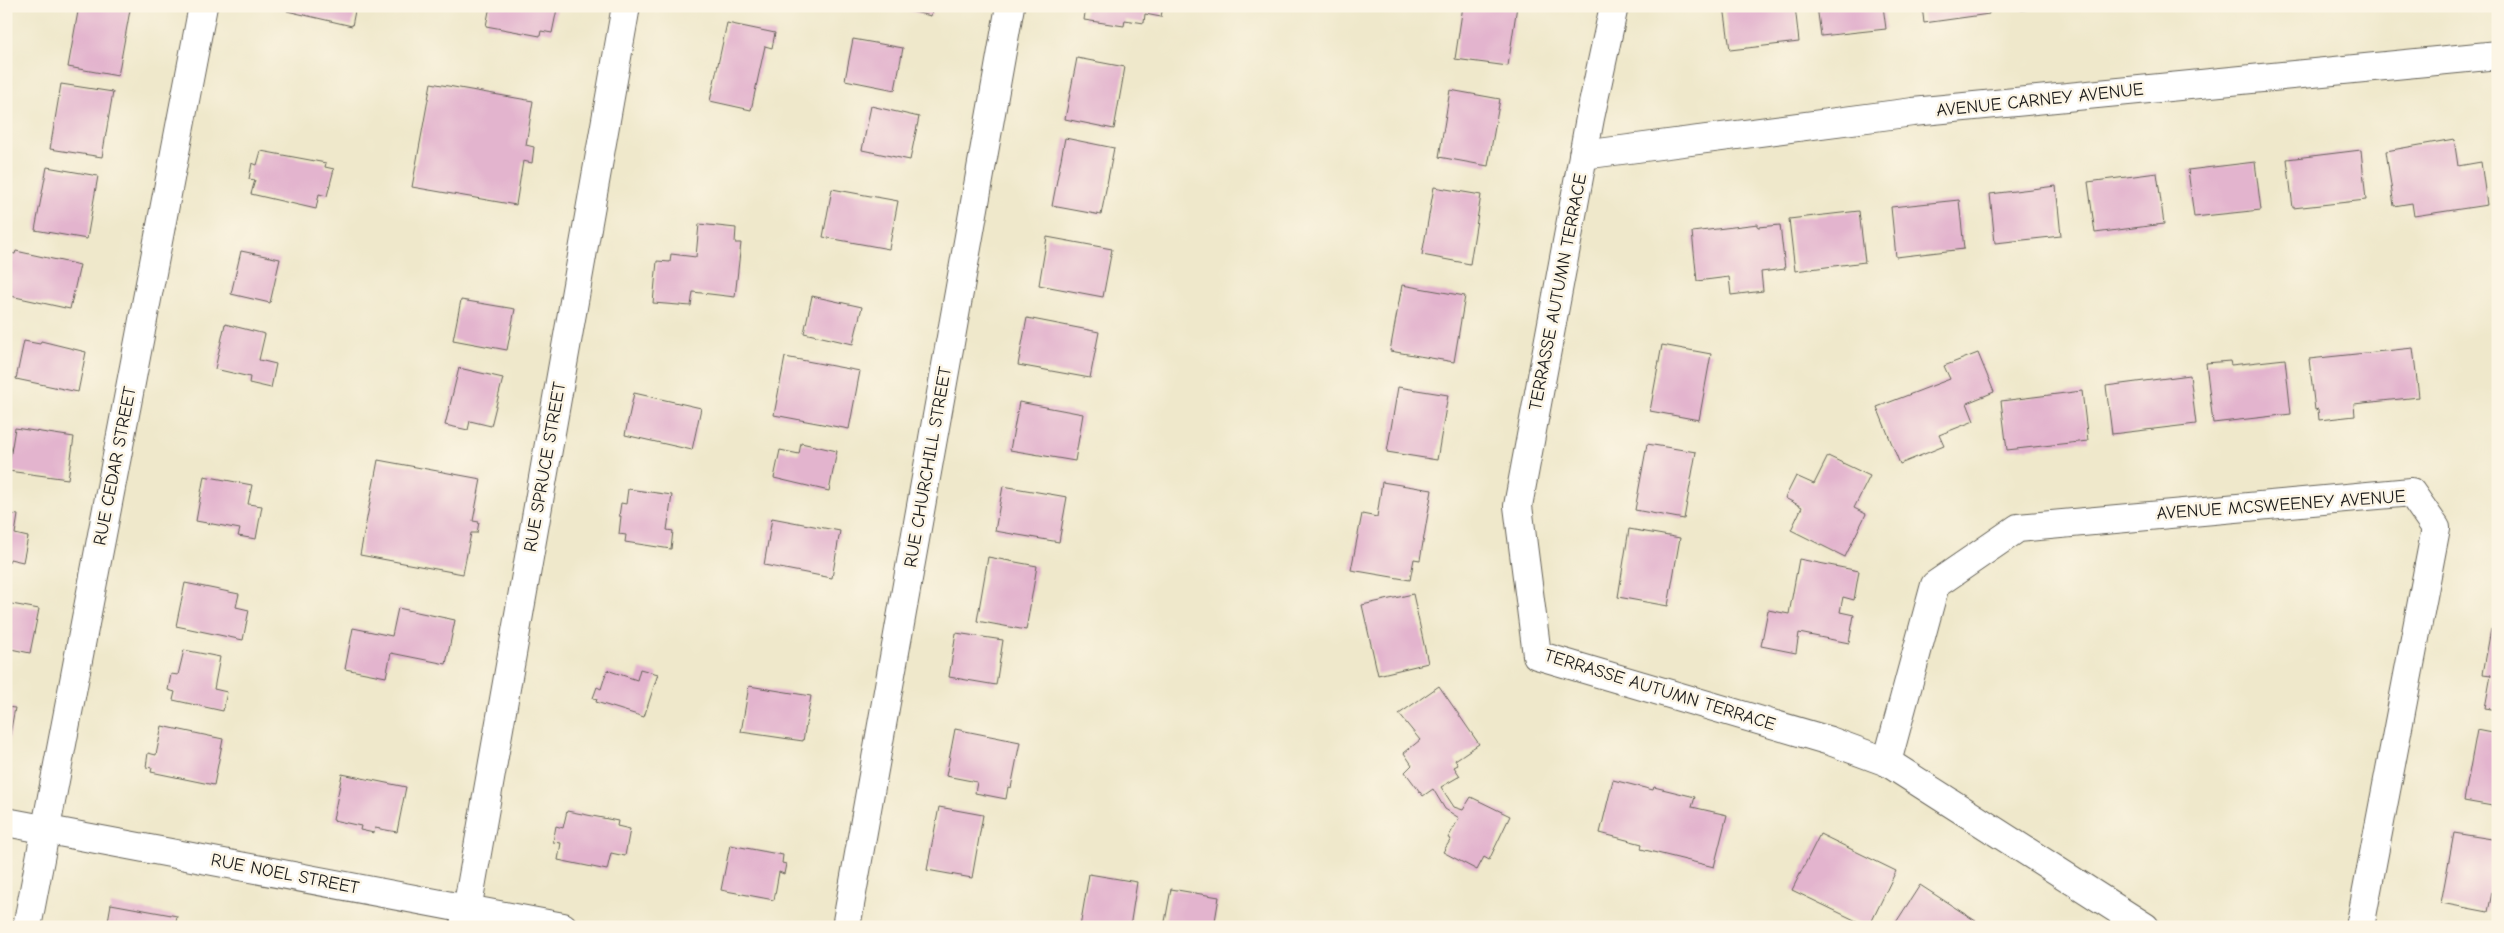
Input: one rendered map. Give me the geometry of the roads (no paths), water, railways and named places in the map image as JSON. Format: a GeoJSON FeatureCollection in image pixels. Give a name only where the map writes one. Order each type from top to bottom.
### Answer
{"type":"FeatureCollection","features":[{"type":"Feature","properties":{"kind":"street","name":"RUE CEDAR STREET"},"geometry":{"type":"LineString","coordinates":[[27,927],[203,6]]}},
{"type":"Feature","properties":{"kind":"street","name":"RUE SPRUCE STREET"},"geometry":{"type":"LineString","coordinates":[[466,917],[626,6]]}},
{"type":"Feature","properties":{"kind":"street","name":"RUE CHURCHILL STREET"},"geometry":{"type":"LineString","coordinates":[[846,927],[1010,6]]}},
{"type":"Feature","properties":{"kind":"street","name":"TERRASSE AUTUMN TERRACE"},"geometry":{"type":"LineString","coordinates":[[1614,6],[1583,154],[1518,506],[1537,655],[1820,738],[1886,762],[2145,927]]}},
{"type":"Feature","properties":{"kind":"street","name":"AVENUE CARNEY AVENUE"},"geometry":{"type":"LineString","coordinates":[[1583,154],[1913,112],[2498,55]]}},
{"type":"Feature","properties":{"kind":"street","name":"AVENUE MCSWEENEY AVENUE"},"geometry":{"type":"LineString","coordinates":[[1886,762],[1935,585],[2018,528],[2411,492],[2436,528],[2360,927]]}},
{"type":"Feature","properties":{"kind":"street","name":"RUE NOEL STREET"},"geometry":{"type":"LineString","coordinates":[[6,822],[466,917],[563,927]]}}]}
